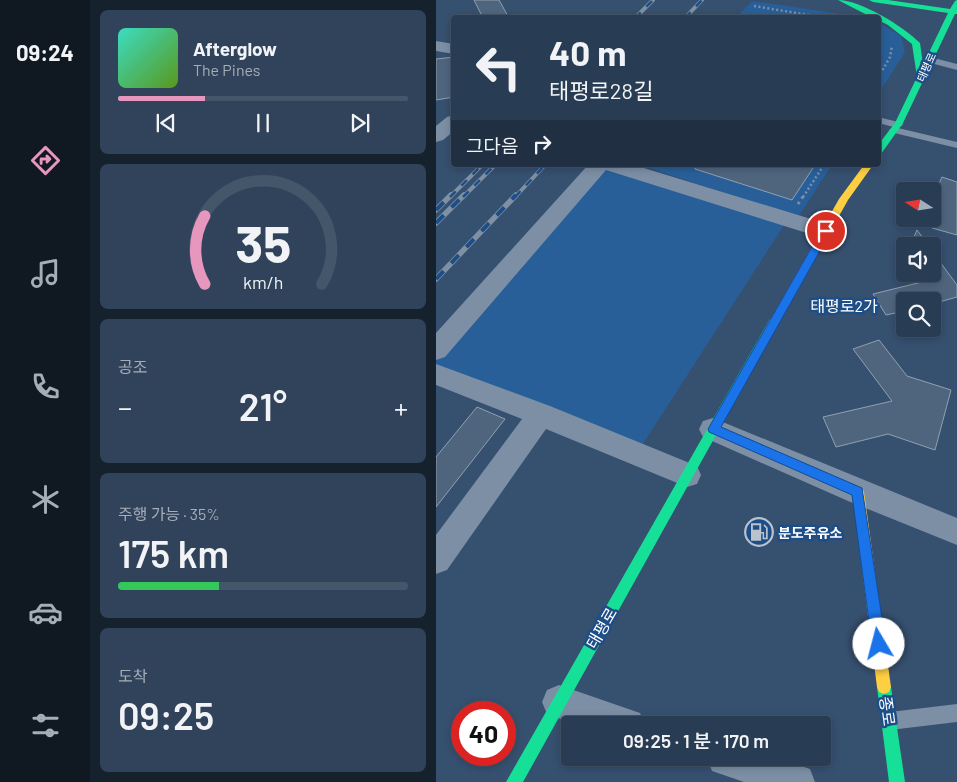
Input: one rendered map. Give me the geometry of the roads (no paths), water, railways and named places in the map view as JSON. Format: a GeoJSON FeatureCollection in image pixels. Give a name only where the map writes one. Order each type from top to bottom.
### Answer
{"type":"FeatureCollection","features":[{"type":"Feature","properties":{"kind":"main road"},"geometry":{"type":"LineString","coordinates":[[842,0],[874,15]]}},
{"type":"Feature","properties":{"kind":"main road"},"geometry":{"type":"LineString","coordinates":[[873,0],[955,8]]}},
{"type":"Feature","properties":{"kind":"main road","name":"태평로"},"geometry":{"type":"LineString","coordinates":[[881,148],[896,128],[930,60],[945,21],[955,8]]}},
{"type":"Feature","properties":{"kind":"main road"},"geometry":{"type":"LineString","coordinates":[[881,18],[891,23],[916,44],[921,78]]}},
{"type":"Feature","properties":{"kind":"main road","name":"태평로"},"geometry":{"type":"LineString","coordinates":[[514,782],[844,199],[868,167]]}},
{"type":"Feature","properties":{"kind":"main road","name":"종로"},"geometry":{"type":"LineString","coordinates":[[858,492],[897,782]]}},
{"type":"Feature","properties":{"kind":"street"},"geometry":{"type":"LineString","coordinates":[[436,46],[451,48]]}},
{"type":"Feature","properties":{"kind":"street"},"geometry":{"type":"LineString","coordinates":[[436,136],[451,124]]}},
{"type":"Feature","properties":{"kind":"street"},"geometry":{"type":"LineString","coordinates":[[436,350],[597,167]]}},
{"type":"Feature","properties":{"kind":"street"},"geometry":{"type":"LineString","coordinates":[[619,167],[826,231]]}},
{"type":"Feature","properties":{"kind":"street"},"geometry":{"type":"LineString","coordinates":[[436,374],[541,414],[687,475]]}},
{"type":"Feature","properties":{"kind":"street"},"geometry":{"type":"LineString","coordinates":[[436,560],[541,414]]}},
{"type":"Feature","properties":{"kind":"street"},"geometry":{"type":"LineString","coordinates":[[714,429],[858,492],[957,532]]}},
{"type":"Feature","properties":{"kind":"street"},"geometry":{"type":"LineString","coordinates":[[559,702],[601,716]]}},
{"type":"Feature","properties":{"kind":"street"},"geometry":{"type":"LineString","coordinates":[[749,766],[798,782]]}},
{"type":"Feature","properties":{"kind":"lane"},"geometry":{"type":"LineString","coordinates":[[930,60],[957,67]]}},
{"type":"Feature","properties":{"kind":"lane"},"geometry":{"type":"LineString","coordinates":[[881,121],[896,128],[957,145]]}},
{"type":"Feature","properties":{"kind":"lane"},"geometry":{"type":"LineString","coordinates":[[890,721],[957,713]]}},
{"type":"Feature","properties":{"kind":"railway"},"geometry":{"type":"LineString","coordinates":[[638,15],[653,0]]}},
{"type":"Feature","properties":{"kind":"railway"},"geometry":{"type":"LineString","coordinates":[[688,15],[702,0]]}},
{"type":"Feature","properties":{"kind":"railway"},"geometry":{"type":"LineString","coordinates":[[450,197],[480,167]]}},
{"type":"Feature","properties":{"kind":"railway"},"geometry":{"type":"LineString","coordinates":[[463,197],[493,167]]}},
{"type":"Feature","properties":{"kind":"railway"},"geometry":{"type":"LineString","coordinates":[[515,197],[543,167]]}},
{"type":"Feature","properties":{"kind":"railway"},"geometry":{"type":"LineString","coordinates":[[436,210],[451,195]]}},
{"type":"Feature","properties":{"kind":"railway"},"geometry":{"type":"LineString","coordinates":[[436,223],[464,195]]}},
{"type":"Feature","properties":{"kind":"railway"},"geometry":{"type":"LineString","coordinates":[[436,279],[516,195]]}},
{"type":"Feature","properties":{"kind":"place","name":"분도주유소"},"geometry":{"type":"Point","coordinates":[759,532]}},
{"type":"Feature","properties":{"kind":"district","name":"태평로2가"},"geometry":{"type":"Point","coordinates":[844,305]}}]}
